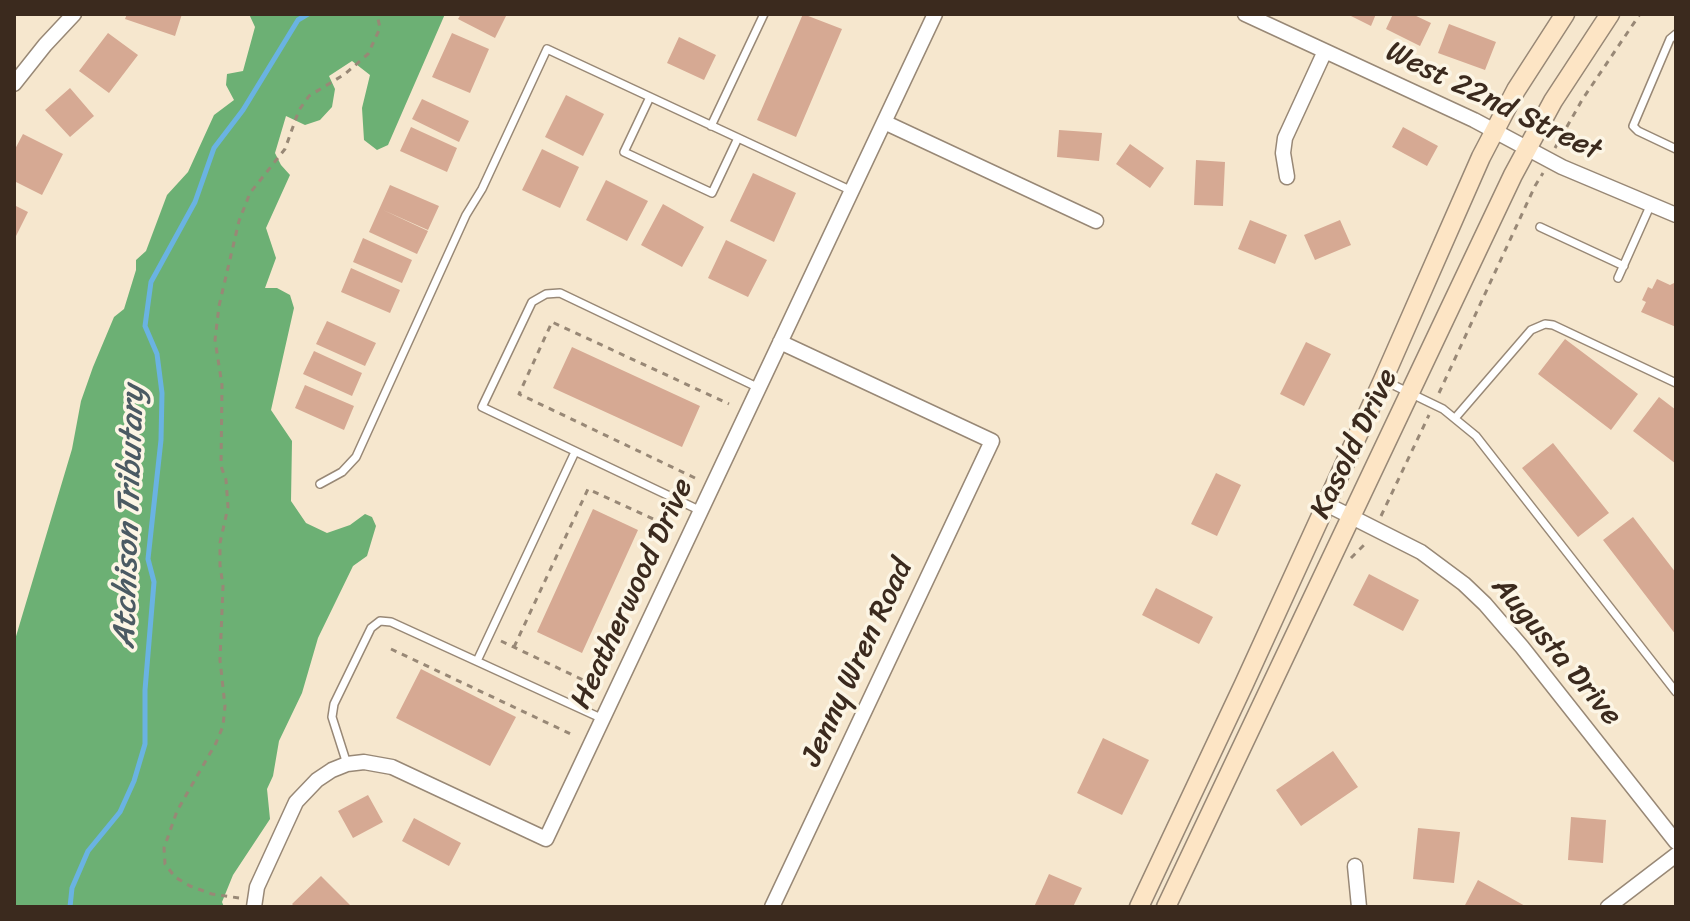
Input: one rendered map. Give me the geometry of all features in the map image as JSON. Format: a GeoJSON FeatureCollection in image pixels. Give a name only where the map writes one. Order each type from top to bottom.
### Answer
{"type":"FeatureCollection","features":[{"type":"Feature","properties":{"kind":"main road","name":"Kasold Drive"},"geometry":{"type":"LineString","coordinates":[[1139,907],[1383,380],[1451,221],[1494,131],[1565,14]]}},
{"type":"Feature","properties":{"kind":"main road","name":"Kasold Drive"},"geometry":{"type":"LineString","coordinates":[[1166,907],[1527,149],[1572,70],[1610,14]]}},
{"type":"Feature","properties":{"kind":"street"},"geometry":{"type":"LineString","coordinates":[[14,84],[74,14]]}},
{"type":"Feature","properties":{"kind":"street","name":"Heatherwood Drive"},"geometry":{"type":"LineString","coordinates":[[347,764],[364,762],[392,767],[546,839],[935,14]]}},
{"type":"Feature","properties":{"kind":"street","name":"West 22nd Street"},"geometry":{"type":"LineString","coordinates":[[1245,14],[1494,131],[1549,161],[1676,215]]}},
{"type":"Feature","properties":{"kind":"street"},"geometry":{"type":"LineString","coordinates":[[1287,177],[1283,153],[1285,138],[1325,51]]}},
{"type":"Feature","properties":{"kind":"street"},"geometry":{"type":"LineString","coordinates":[[884,122],[1096,221]]}},
{"type":"Feature","properties":{"kind":"street","name":"Jenny Wren Road"},"geometry":{"type":"LineString","coordinates":[[772,907],[992,441],[780,342]]}},
{"type":"Feature","properties":{"kind":"street","name":"Augusta Drive"},"geometry":{"type":"LineString","coordinates":[[1326,504],[1421,552],[1485,604],[1676,842]]}},
{"type":"Feature","properties":{"kind":"street"},"geometry":{"type":"LineString","coordinates":[[249,903],[296,802],[317,780],[347,764]]}},
{"type":"Feature","properties":{"kind":"street"},"geometry":{"type":"LineString","coordinates":[[1608,907],[1676,855]]}},
{"type":"Feature","properties":{"kind":"street"},"geometry":{"type":"LineString","coordinates":[[1355,866],[1359,907]]}},
{"type":"Feature","properties":{"kind":"lane"},"geometry":{"type":"LineString","coordinates":[[711,126],[764,14]]}},
{"type":"Feature","properties":{"kind":"lane"},"geometry":{"type":"LineString","coordinates":[[1675,145],[1638,131],[1633,126],[1670,39],[1676,34]]}},
{"type":"Feature","properties":{"kind":"lane"},"geometry":{"type":"LineString","coordinates":[[320,484],[342,472],[356,457],[466,215],[482,189],[547,49],[852,191]]}},
{"type":"Feature","properties":{"kind":"lane"},"geometry":{"type":"LineString","coordinates":[[650,97],[624,152],[712,193],[738,138]]}},
{"type":"Feature","properties":{"kind":"lane"},"geometry":{"type":"LineString","coordinates":[[1618,278],[1651,204]]}},
{"type":"Feature","properties":{"kind":"lane"},"geometry":{"type":"LineString","coordinates":[[1540,227],[1624,266]]}},
{"type":"Feature","properties":{"kind":"lane"},"geometry":{"type":"LineString","coordinates":[[701,511],[482,407],[532,302],[546,294],[560,293],[759,388]]}},
{"type":"Feature","properties":{"kind":"lane"},"geometry":{"type":"LineString","coordinates":[[1456,417],[1531,330],[1545,324],[1676,383]]}},
{"type":"Feature","properties":{"kind":"lane"},"geometry":{"type":"LineString","coordinates":[[1383,380],[1456,417],[1485,447],[1676,692]]}},
{"type":"Feature","properties":{"kind":"lane"},"geometry":{"type":"LineString","coordinates":[[477,661],[575,452]]}},
{"type":"Feature","properties":{"kind":"lane"},"geometry":{"type":"LineString","coordinates":[[347,764],[332,717],[334,704],[371,628],[380,621],[391,622],[603,719]]}},
{"type":"Feature","properties":{"kind":"path"},"geometry":{"type":"LineString","coordinates":[[249,903],[212,894],[175,877],[165,864],[164,848],[177,811],[216,743],[224,716],[220,660],[223,586],[220,543],[228,507],[226,480],[221,466],[222,385],[215,340],[219,306],[239,221],[250,193],[285,149],[299,110],[309,96],[345,74],[368,54],[380,28],[377,14]]}},
{"type":"Feature","properties":{"kind":"path"},"geometry":{"type":"LineString","coordinates":[[1347,562],[1364,546],[1375,528],[1535,186],[1582,100],[1640,14]]}},
{"type":"Feature","properties":{"kind":"path"},"geometry":{"type":"LineString","coordinates":[[695,478],[519,394],[552,322],[729,404]]}},
{"type":"Feature","properties":{"kind":"path"},"geometry":{"type":"LineString","coordinates":[[514,647],[588,489],[673,528]]}},
{"type":"Feature","properties":{"kind":"path"},"geometry":{"type":"LineString","coordinates":[[499,640],[598,687]]}},
{"type":"Feature","properties":{"kind":"path"},"geometry":{"type":"LineString","coordinates":[[391,649],[575,736]]}},
{"type":"Feature","properties":{"kind":"green space"},"geometry":{"type":"Polygon","coordinates":[[[249,14],[445,14],[388,145],[377,150],[364,140],[362,108],[370,75],[352,61],[329,76],[335,89],[332,107],[320,120],[305,125],[286,116],[275,153],[290,175],[266,228],[276,258],[265,288],[277,288],[290,295],[294,308],[271,410],[292,441],[291,501],[306,523],[327,533],[350,525],[365,514],[372,517],[376,526],[367,556],[353,566],[318,638],[302,693],[279,741],[273,776],[267,789],[270,819],[233,875],[222,902],[224,907],[14,907],[14,643],[93,367],[114,317],[124,309],[136,260],[146,251],[167,195],[188,172],[214,115],[234,100],[226,85],[227,74],[243,71],[255,27],[249,14]]]}},
{"type":"Feature","properties":{"kind":"building"},"geometry":{"type":"Polygon","coordinates":[[[127,14],[182,14],[175,36],[125,19],[127,14]]]}},
{"type":"Feature","properties":{"kind":"building"},"geometry":{"type":"Polygon","coordinates":[[[461,14],[507,14],[495,38],[458,19],[461,14]]]}},
{"type":"Feature","properties":{"kind":"building"},"geometry":{"type":"Polygon","coordinates":[[[803,14],[842,29],[796,137],[757,120],[803,14]]]}},
{"type":"Feature","properties":{"kind":"building"},"geometry":{"type":"Polygon","coordinates":[[[1347,14],[1376,14],[1371,26],[1347,14]]]}},
{"type":"Feature","properties":{"kind":"building"},"geometry":{"type":"Polygon","coordinates":[[[1393,14],[1412,14],[1431,23],[1420,46],[1386,29],[1393,14]]]}},
{"type":"Feature","properties":{"kind":"building"},"geometry":{"type":"Polygon","coordinates":[[[1449,24],[1496,42],[1485,70],[1438,53],[1449,24]]]}},
{"type":"Feature","properties":{"kind":"building"},"geometry":{"type":"Polygon","coordinates":[[[108,33],[138,55],[109,93],[79,71],[108,33]]]}},
{"type":"Feature","properties":{"kind":"building"},"geometry":{"type":"Polygon","coordinates":[[[452,33],[489,49],[470,93],[432,77],[452,33]]]}},
{"type":"Feature","properties":{"kind":"building"},"geometry":{"type":"Polygon","coordinates":[[[679,37],[716,55],[704,80],[667,63],[679,37]]]}},
{"type":"Feature","properties":{"kind":"building"},"geometry":{"type":"Polygon","coordinates":[[[70,88],[94,116],[70,137],[45,110],[70,88]]]}},
{"type":"Feature","properties":{"kind":"building"},"geometry":{"type":"Polygon","coordinates":[[[566,95],[604,114],[583,156],[545,137],[566,95]]]}},
{"type":"Feature","properties":{"kind":"building"},"geometry":{"type":"Polygon","coordinates":[[[422,99],[469,121],[459,142],[412,119],[422,99]]]}},
{"type":"Feature","properties":{"kind":"building"},"geometry":{"type":"Polygon","coordinates":[[[411,127],[457,148],[447,172],[400,151],[411,127]]]}},
{"type":"Feature","properties":{"kind":"building"},"geometry":{"type":"Polygon","coordinates":[[[1403,127],[1438,146],[1427,166],[1392,147],[1403,127]]]}},
{"type":"Feature","properties":{"kind":"building"},"geometry":{"type":"Polygon","coordinates":[[[1059,130],[1102,133],[1099,161],[1057,157],[1059,130]]]}},
{"type":"Feature","properties":{"kind":"building"},"geometry":{"type":"Polygon","coordinates":[[[23,134],[63,154],[42,195],[14,181],[14,151],[23,134]]]}},
{"type":"Feature","properties":{"kind":"building"},"geometry":{"type":"Polygon","coordinates":[[[1130,144],[1164,168],[1150,188],[1116,164],[1130,144]]]}},
{"type":"Feature","properties":{"kind":"building"},"geometry":{"type":"Polygon","coordinates":[[[542,149],[579,167],[560,208],[522,190],[542,149]]]}},
{"type":"Feature","properties":{"kind":"building"},"geometry":{"type":"Polygon","coordinates":[[[1196,160],[1225,162],[1223,206],[1194,205],[1196,160]]]}},
{"type":"Feature","properties":{"kind":"building"},"geometry":{"type":"Polygon","coordinates":[[[753,173],[796,193],[774,242],[730,221],[753,173]]]}},
{"type":"Feature","properties":{"kind":"building"},"geometry":{"type":"Polygon","coordinates":[[[606,180],[648,201],[627,241],[586,220],[606,180]]]}},
{"type":"Feature","properties":{"kind":"building"},"geometry":{"type":"Polygon","coordinates":[[[390,185],[439,206],[428,230],[383,210],[428,231],[417,254],[369,232],[390,185]]]}},
{"type":"Feature","properties":{"kind":"building"},"geometry":{"type":"Polygon","coordinates":[[[663,204],[704,227],[682,267],[641,245],[663,204]]]}},
{"type":"Feature","properties":{"kind":"building"},"geometry":{"type":"Polygon","coordinates":[[[14,205],[28,212],[14,240],[14,205]]]}},
{"type":"Feature","properties":{"kind":"building"},"geometry":{"type":"Polygon","coordinates":[[[1250,220],[1287,235],[1275,264],[1238,249],[1250,220]]]}},
{"type":"Feature","properties":{"kind":"building"},"geometry":{"type":"Polygon","coordinates":[[[1340,220],[1351,245],[1315,260],[1304,235],[1340,220]]]}},
{"type":"Feature","properties":{"kind":"building"},"geometry":{"type":"Polygon","coordinates":[[[363,238],[412,260],[402,283],[353,262],[363,238]]]}},
{"type":"Feature","properties":{"kind":"building"},"geometry":{"type":"Polygon","coordinates":[[[726,240],[767,260],[748,297],[708,278],[726,240]]]}},
{"type":"Feature","properties":{"kind":"building"},"geometry":{"type":"Polygon","coordinates":[[[351,268],[400,290],[390,313],[341,292],[351,268]]]}},
{"type":"Feature","properties":{"kind":"building"},"geometry":{"type":"Polygon","coordinates":[[[1657,279],[1670,285],[1676,282],[1676,327],[1641,312],[1648,287],[1652,289],[1657,279]]]}},
{"type":"Feature","properties":{"kind":"building"},"geometry":{"type":"Polygon","coordinates":[[[327,321],[376,343],[365,366],[316,344],[327,321]]]}},
{"type":"Feature","properties":{"kind":"building"},"geometry":{"type":"Polygon","coordinates":[[[1565,339],[1638,394],[1611,430],[1538,374],[1565,339]]]}},
{"type":"Feature","properties":{"kind":"building"},"geometry":{"type":"Polygon","coordinates":[[[1306,342],[1331,354],[1304,406],[1280,394],[1306,342]]]}},
{"type":"Feature","properties":{"kind":"building"},"geometry":{"type":"Polygon","coordinates":[[[572,347],[700,406],[682,447],[553,388],[572,347]]]}},
{"type":"Feature","properties":{"kind":"building"},"geometry":{"type":"Polygon","coordinates":[[[314,351],[362,373],[352,396],[303,374],[314,351]]]}},
{"type":"Feature","properties":{"kind":"building"},"geometry":{"type":"Polygon","coordinates":[[[305,385],[354,406],[344,430],[295,408],[305,385]]]}},
{"type":"Feature","properties":{"kind":"building"},"geometry":{"type":"Polygon","coordinates":[[[1659,397],[1676,410],[1676,464],[1633,431],[1659,397]]]}},
{"type":"Feature","properties":{"kind":"building"},"geometry":{"type":"Polygon","coordinates":[[[1553,443],[1609,513],[1578,537],[1522,468],[1553,443]]]}},
{"type":"Feature","properties":{"kind":"building"},"geometry":{"type":"Polygon","coordinates":[[[1216,473],[1241,485],[1217,536],[1191,524],[1216,473]]]}},
{"type":"Feature","properties":{"kind":"building"},"geometry":{"type":"Polygon","coordinates":[[[593,509],[638,530],[582,653],[537,632],[593,509]]]}},
{"type":"Feature","properties":{"kind":"building"},"geometry":{"type":"Polygon","coordinates":[[[1633,517],[1676,573],[1676,635],[1603,540],[1633,517]]]}},
{"type":"Feature","properties":{"kind":"building"},"geometry":{"type":"Polygon","coordinates":[[[1369,574],[1419,600],[1403,631],[1353,605],[1369,574]]]}},
{"type":"Feature","properties":{"kind":"building"},"geometry":{"type":"Polygon","coordinates":[[[1156,588],[1213,617],[1199,644],[1142,615],[1156,588]]]}},
{"type":"Feature","properties":{"kind":"building"},"geometry":{"type":"Polygon","coordinates":[[[421,669],[516,717],[490,766],[396,718],[421,669]]]}},
{"type":"Feature","properties":{"kind":"building"},"geometry":{"type":"Polygon","coordinates":[[[1103,738],[1149,760],[1122,815],[1077,793],[1103,738]]]}},
{"type":"Feature","properties":{"kind":"building"},"geometry":{"type":"Polygon","coordinates":[[[1333,751],[1358,787],[1301,826],[1276,790],[1333,751]]]}},
{"type":"Feature","properties":{"kind":"building"},"geometry":{"type":"Polygon","coordinates":[[[368,795],[383,822],[353,838],[338,811],[368,795]]]}},
{"type":"Feature","properties":{"kind":"building"},"geometry":{"type":"Polygon","coordinates":[[[1571,817],[1606,820],[1603,863],[1568,860],[1571,817]]]}},
{"type":"Feature","properties":{"kind":"building"},"geometry":{"type":"Polygon","coordinates":[[[414,818],[461,843],[449,866],[402,841],[414,818]]]}},
{"type":"Feature","properties":{"kind":"building"},"geometry":{"type":"Polygon","coordinates":[[[1418,828],[1460,832],[1454,883],[1413,879],[1418,828]]]}},
{"type":"Feature","properties":{"kind":"building"},"geometry":{"type":"Polygon","coordinates":[[[1049,874],[1082,888],[1073,907],[1034,907],[1049,874]]]}},
{"type":"Feature","properties":{"kind":"building"},"geometry":{"type":"Polygon","coordinates":[[[321,876],[352,907],[295,907],[292,904],[321,876]]]}},
{"type":"Feature","properties":{"kind":"building"},"geometry":{"type":"Polygon","coordinates":[[[1478,880],[1527,907],[1464,907],[1478,880]]]}},
{"type":"Feature","properties":{"kind":"waterway","name":"Atchison Tributary"},"geometry":{"type":"LineString","coordinates":[[70,907],[72,888],[88,851],[120,812],[134,781],[145,744],[145,690],[154,582],[148,559],[161,440],[162,393],[157,354],[145,326],[151,282],[195,202],[214,148],[243,110],[298,20],[308,14]]}}]}
